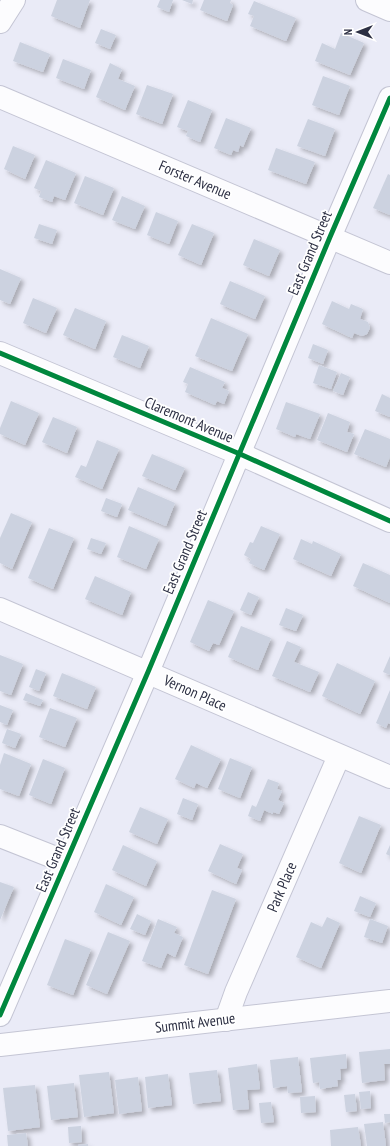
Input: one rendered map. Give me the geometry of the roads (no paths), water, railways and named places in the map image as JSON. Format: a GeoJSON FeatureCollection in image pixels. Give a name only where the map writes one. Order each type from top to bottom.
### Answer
{"type":"FeatureCollection","features":[{"type":"Feature","properties":{"kind":"street"},"geometry":{"type":"LineString","coordinates":[[0,22],[14,0]]}},
{"type":"Feature","properties":{"kind":"street"},"geometry":{"type":"LineString","coordinates":[[368,0],[390,10]]}},
{"type":"Feature","properties":{"kind":"street","name":"Forster Avenue"},"geometry":{"type":"LineString","coordinates":[[0,97],[390,263]]}},
{"type":"Feature","properties":{"kind":"street","name":"East Grand Street"},"geometry":{"type":"LineString","coordinates":[[0,1014],[148,672],[330,237],[390,98]]}},
{"type":"Feature","properties":{"kind":"street","name":"Claremont Avenue"},"geometry":{"type":"LineString","coordinates":[[0,353],[240,454],[390,521]]}},
{"type":"Feature","properties":{"kind":"street","name":"Vernon Place"},"geometry":{"type":"LineString","coordinates":[[0,609],[390,777]]}},
{"type":"Feature","properties":{"kind":"street","name":"Park Place"},"geometry":{"type":"LineString","coordinates":[[226,1020],[236,992],[339,756]]}},
{"type":"Feature","properties":{"kind":"street"},"geometry":{"type":"LineString","coordinates":[[0,836],[66,862]]}},
{"type":"Feature","properties":{"kind":"street","name":"Summit Avenue"},"geometry":{"type":"LineString","coordinates":[[0,1045],[390,1001]]}}]}
